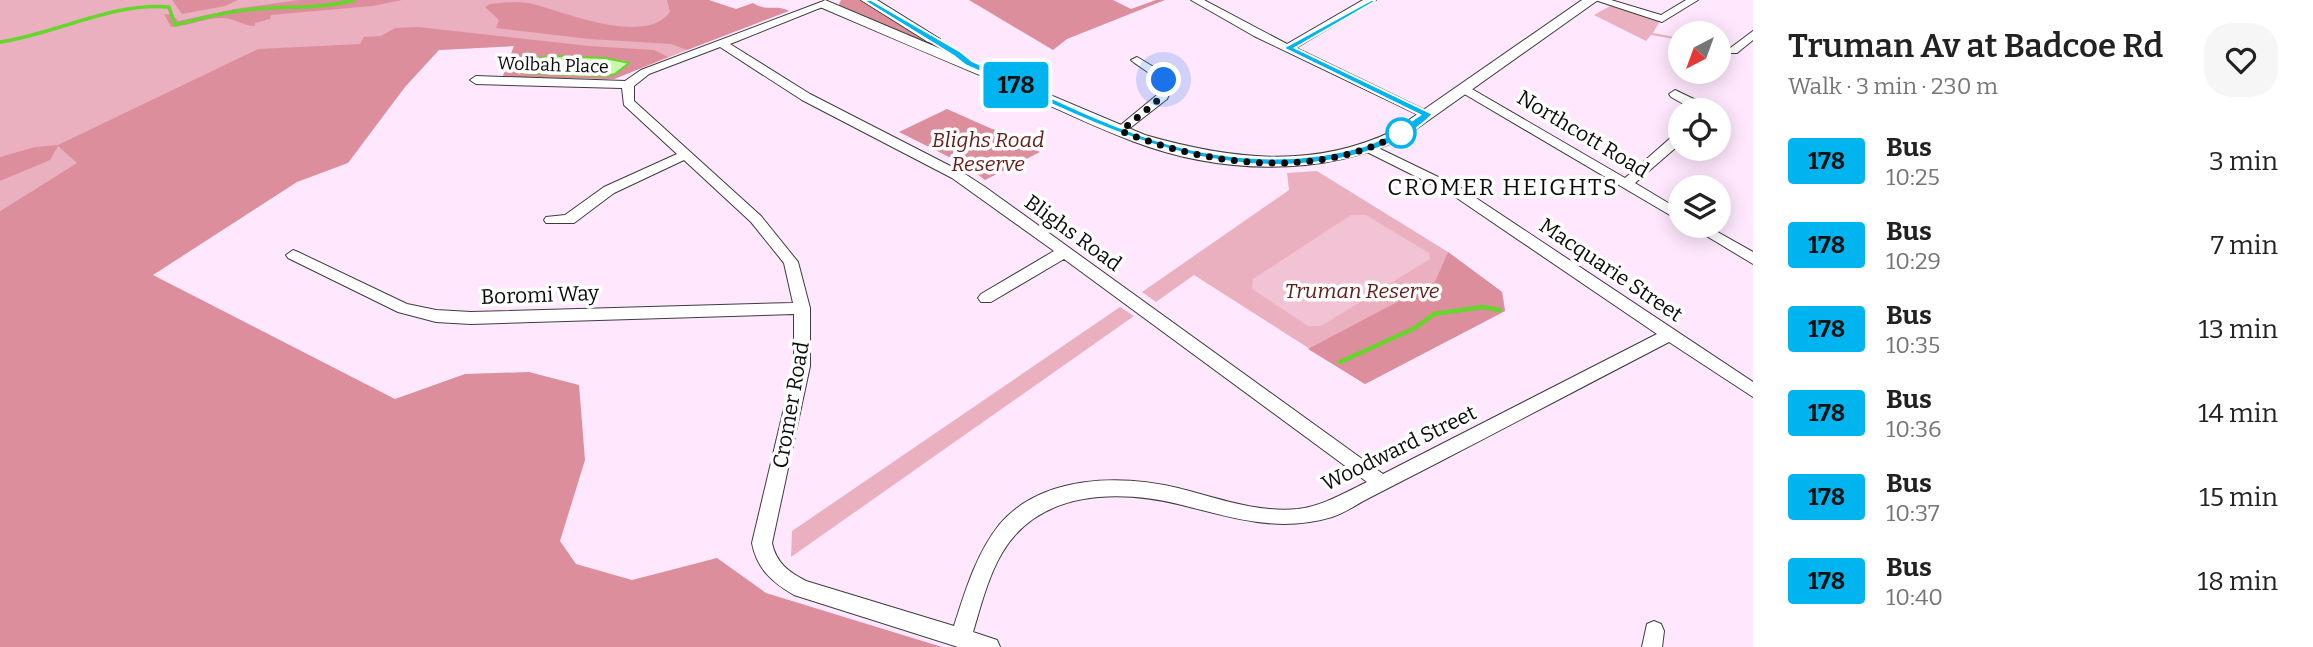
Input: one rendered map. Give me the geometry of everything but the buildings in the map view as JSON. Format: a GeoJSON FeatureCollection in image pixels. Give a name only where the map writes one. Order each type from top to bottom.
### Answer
{"type":"FeatureCollection","features":[{"type":"Feature","properties":{"kind":"street"},"geometry":{"type":"LineString","coordinates":[[868,0],[968,63]]}},
{"type":"Feature","properties":{"kind":"street"},"geometry":{"type":"LineString","coordinates":[[1196,0],[1287,48],[1427,114]]}},
{"type":"Feature","properties":{"kind":"street"},"geometry":{"type":"LineString","coordinates":[[628,85],[645,72],[828,2],[1121,131],[1192,153],[1260,162],[1315,161],[1370,148],[1399,134],[1591,0]]}},
{"type":"Feature","properties":{"kind":"street"},"geometry":{"type":"LineString","coordinates":[[1600,0],[1662,19],[1692,0]]}},
{"type":"Feature","properties":{"kind":"street"},"geometry":{"type":"LineString","coordinates":[[1287,48],[1365,1]]}},
{"type":"Feature","properties":{"kind":"street"},"geometry":{"type":"LineString","coordinates":[[1733,51],[1753,33]]}},
{"type":"Feature","properties":{"kind":"street","name":"Blighs Road"},"geometry":{"type":"LineString","coordinates":[[721,43],[806,97],[957,175],[1383,484]]}},
{"type":"Feature","properties":{"kind":"street"},"geometry":{"type":"LineString","coordinates":[[1121,131],[1163,96],[1166,90],[1164,80],[1137,60]]}},
{"type":"Feature","properties":{"kind":"street","name":"Wolbah Place"},"geometry":{"type":"LineString","coordinates":[[476,80],[628,85]]}},
{"type":"Feature","properties":{"kind":"street","name":"Cromer Road"},"geometry":{"type":"LineString","coordinates":[[628,85],[628,103],[775,239],[791,262],[802,308],[802,366],[762,543],[764,557],[776,575],[801,589],[990,647]]}},
{"type":"Feature","properties":{"kind":"street","name":"Northcott Road"},"geometry":{"type":"LineString","coordinates":[[1465,89],[1668,209]]}},
{"type":"Feature","properties":{"kind":"street"},"geometry":{"type":"LineString","coordinates":[[1675,94],[1683,98]]}},
{"type":"Feature","properties":{"kind":"street"},"geometry":{"type":"LineString","coordinates":[[1626,184],[1668,147]]}},
{"type":"Feature","properties":{"kind":"street","name":"Macquarie Street"},"geometry":{"type":"LineString","coordinates":[[1370,148],[1457,191],[1753,391]]}},
{"type":"Feature","properties":{"kind":"street"},"geometry":{"type":"LineString","coordinates":[[551,220],[570,227],[588,201],[606,190],[685,155]]}},
{"type":"Feature","properties":{"kind":"street"},"geometry":{"type":"LineString","coordinates":[[1717,238],[1753,259]]}},
{"type":"Feature","properties":{"kind":"street"},"geometry":{"type":"LineString","coordinates":[[986,298],[1064,252]]}},
{"type":"Feature","properties":{"kind":"street","name":"Boromi Way"},"geometry":{"type":"LineString","coordinates":[[293,255],[403,308],[436,316],[802,308]]}},
{"type":"Feature","properties":{"kind":"street","name":"Woodward Street"},"geometry":{"type":"LineString","coordinates":[[961,638],[979,578],[993,550],[1017,518],[1053,498],[1098,489],[1128,488],[1164,493],[1250,515],[1294,517],[1331,509],[1670,335]]}},
{"type":"Feature","properties":{"kind":"green space"},"geometry":{"type":"Polygon","coordinates":[[[0,0],[691,0],[735,31],[614,79],[503,76],[514,46],[439,50],[59,145],[78,163],[0,211],[0,0]]]}},
{"type":"Feature","properties":{"kind":"green space"},"geometry":{"type":"Polygon","coordinates":[[[172,0],[238,0],[225,6],[182,14],[172,0]]]}},
{"type":"Feature","properties":{"kind":"green space"},"geometry":{"type":"Polygon","coordinates":[[[299,0],[402,0],[372,6],[271,15],[270,19],[255,23],[255,26],[222,18],[171,27],[164,14],[173,15],[178,21],[299,0]]]}},
{"type":"Feature","properties":{"kind":"green space"},"geometry":{"type":"Polygon","coordinates":[[[667,0],[709,0],[736,9],[753,3],[789,11],[687,50],[671,44],[589,39],[496,28],[499,20],[485,7],[490,4],[529,3],[582,19],[623,27],[658,22],[670,12],[667,0]]]}},
{"type":"Feature","properties":{"kind":"green space"},"geometry":{"type":"Polygon","coordinates":[[[841,0],[864,0],[956,56],[841,8],[841,0]]]}},
{"type":"Feature","properties":{"kind":"green space"},"geometry":{"type":"Polygon","coordinates":[[[969,0],[1113,0],[1131,9],[1156,0],[1165,0],[1067,39],[1053,50],[969,0]]]}},
{"type":"Feature","properties":{"kind":"green space"},"geometry":{"type":"Polygon","coordinates":[[[1610,6],[1660,21],[1653,33],[1668,38],[1651,35],[1646,41],[1594,15],[1610,6]]]}},
{"type":"Feature","properties":{"kind":"green space"},"geometry":{"type":"Polygon","coordinates":[[[418,27],[589,46],[654,50],[668,57],[614,79],[511,77],[503,76],[514,46],[439,50],[405,87],[348,163],[297,182],[153,275],[395,399],[465,374],[529,372],[579,385],[585,460],[560,541],[576,564],[632,580],[717,558],[766,593],[942,647],[0,647],[0,211],[77,163],[58,146],[50,160],[0,181],[0,157],[35,147],[58,145],[258,49],[360,44],[364,37],[381,36],[395,28],[418,27]],[[552,56],[524,61],[524,73],[605,76],[615,74],[626,61],[552,56]]]}},
{"type":"Feature","properties":{"kind":"green space","name":"Blighs Road Reserve"},"geometry":{"type":"Polygon","coordinates":[[[947,109],[992,129],[1024,137],[1017,141],[1040,152],[985,180],[967,166],[899,132],[947,109]]]}},
{"type":"Feature","properties":{"kind":"green space","name":"Truman Reserve"},"geometry":{"type":"Polygon","coordinates":[[[1317,171],[1448,252],[1502,292],[1505,311],[1365,384],[1194,275],[1156,302],[1142,292],[1289,190],[1287,173],[1317,171]]]}},
{"type":"Feature","properties":{"kind":"green space"},"geometry":{"type":"Polygon","coordinates":[[[1351,215],[1366,215],[1429,253],[1430,259],[1321,326],[1308,326],[1252,289],[1253,279],[1351,215]]]}},
{"type":"Feature","properties":{"kind":"green space"},"geometry":{"type":"Polygon","coordinates":[[[1448,252],[1502,292],[1505,311],[1365,384],[1308,349],[1435,282],[1448,252]]]}},
{"type":"Feature","properties":{"kind":"green space"},"geometry":{"type":"Polygon","coordinates":[[[1120,307],[1134,316],[791,557],[792,531],[1120,307]]]}},
{"type":"Feature","properties":{"kind":"shaded area"},"geometry":{"type":"Polygon","coordinates":[[[552,56],[605,58],[629,63],[615,74],[605,76],[524,73],[515,70],[516,66],[531,59],[552,56]]]}},
{"type":"Feature","properties":{"kind":"waterway"},"geometry":{"type":"LineString","coordinates":[[0,42],[126,9],[169,7],[175,25],[235,11],[317,6],[354,0]]}},
{"type":"Feature","properties":{"kind":"waterway"},"geometry":{"type":"LineString","coordinates":[[1340,362],[1415,328],[1434,314],[1482,307],[1500,310]]}},
{"type":"Feature","properties":{"kind":"bus line","name":"178"},"geometry":{"type":"LineString","coordinates":[[868,0],[968,63],[1139,138],[1192,153],[1281,163],[1333,158],[1370,148],[1399,134],[1427,114],[1287,48],[1371,0]]}},
{"type":"Feature","properties":{"kind":"district","name":"CROMER HEIGHTS"},"geometry":{"type":"Point","coordinates":[1503,187]}},
{"type":"Feature","properties":{"kind":"route"},"geometry":{"type":"LineString","coordinates":[[1164,80],[1166,90],[1163,96],[1121,131],[1192,153],[1281,163],[1333,158],[1370,148],[1401,133]]}}]}
